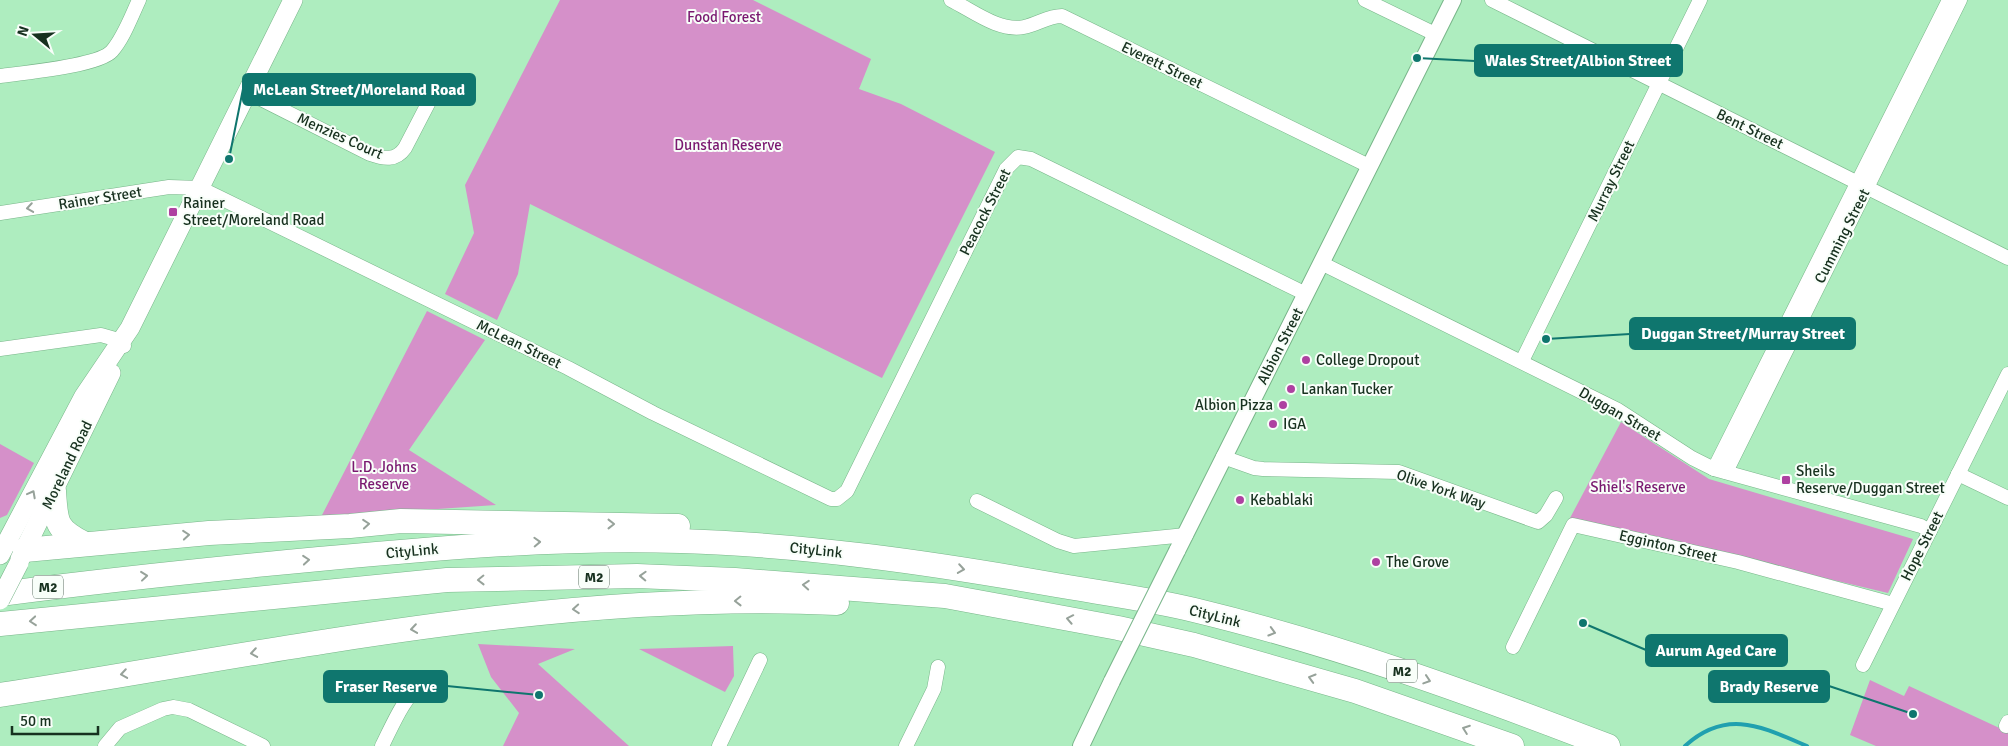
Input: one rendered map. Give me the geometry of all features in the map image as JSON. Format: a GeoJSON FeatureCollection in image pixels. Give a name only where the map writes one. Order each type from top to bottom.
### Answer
{"type":"FeatureCollection","features":[{"type":"Feature","properties":{"kind":"highway"},"geometry":{"type":"LineString","coordinates":[[54,491],[55,514],[58,524],[73,538],[85,544]]}},
{"type":"Feature","properties":{"kind":"highway"},"geometry":{"type":"LineString","coordinates":[[22,556],[85,544],[209,533],[350,526],[401,521],[642,524],[728,528],[806,540],[926,564]]}},
{"type":"Feature","properties":{"kind":"highway","name":"CityLink"},"geometry":{"type":"LineString","coordinates":[[0,594],[96,581],[461,546],[540,542],[678,541],[762,545],[926,564],[1044,583],[1209,614],[1370,661],[1608,746]]}},
{"type":"Feature","properties":{"kind":"highway","name":"M2"},"geometry":{"type":"LineString","coordinates":[[0,624],[447,580],[637,576],[735,580],[945,596],[1118,628],[1194,645],[1373,697],[1512,746]]}},
{"type":"Feature","properties":{"kind":"highway"},"geometry":{"type":"LineString","coordinates":[[0,694],[318,643],[566,609],[678,602],[753,601],[820,602],[1031,612]]}},
{"type":"Feature","properties":{"kind":"main road","name":"Moreland Road"},"geometry":{"type":"LineString","coordinates":[[0,600],[54,491],[125,339],[292,0]]}},
{"type":"Feature","properties":{"kind":"main road","name":"Moreland Road"},"geometry":{"type":"LineString","coordinates":[[0,553],[8,527],[84,396],[125,339]]}},
{"type":"Feature","properties":{"kind":"street"},"geometry":{"type":"LineString","coordinates":[[0,76],[90,62],[107,56],[117,44],[139,0]]}},
{"type":"Feature","properties":{"kind":"street","name":"Everett Street"},"geometry":{"type":"LineString","coordinates":[[951,0],[1003,26],[1026,26],[1048,18],[1062,16],[1370,166]]}},
{"type":"Feature","properties":{"kind":"street"},"geometry":{"type":"LineString","coordinates":[[1365,0],[1435,34]]}},
{"type":"Feature","properties":{"kind":"street","name":"Albion Street"},"geometry":{"type":"LineString","coordinates":[[1081,746],[1223,457],[1452,0]]}},
{"type":"Feature","properties":{"kind":"street","name":"Bent Street"},"geometry":{"type":"LineString","coordinates":[[1492,0],[2008,258]]}},
{"type":"Feature","properties":{"kind":"street","name":"Murray Street"},"geometry":{"type":"LineString","coordinates":[[1522,361],[1700,0]]}},
{"type":"Feature","properties":{"kind":"street","name":"Cumming Street"},"geometry":{"type":"LineString","coordinates":[[1918,73],[1949,0]]}},
{"type":"Feature","properties":{"kind":"street","name":"Cumming Street"},"geometry":{"type":"LineString","coordinates":[[1720,470],[1918,73],[1960,0]]}},
{"type":"Feature","properties":{"kind":"street","name":"Menzies Court"},"geometry":{"type":"LineString","coordinates":[[247,92],[380,158],[396,157],[406,148],[432,96]]}},
{"type":"Feature","properties":{"kind":"street","name":"Peacock Street"},"geometry":{"type":"LineString","coordinates":[[837,499],[847,491],[1006,169],[1018,157],[1030,159],[1306,294]]}},
{"type":"Feature","properties":{"kind":"street","name":"Rainer Street"},"geometry":{"type":"LineString","coordinates":[[0,213],[169,187],[200,188]]}},
{"type":"Feature","properties":{"kind":"street","name":"McLean Street"},"geometry":{"type":"LineString","coordinates":[[200,188],[568,368],[653,413],[825,498],[837,499]]}},
{"type":"Feature","properties":{"kind":"street","name":"Duggan Street"},"geometry":{"type":"LineString","coordinates":[[1321,263],[1618,410],[1692,458],[1720,470],[1921,526],[1930,531]]}},
{"type":"Feature","properties":{"kind":"street"},"geometry":{"type":"LineString","coordinates":[[0,349],[101,334],[115,339],[125,339]]}},
{"type":"Feature","properties":{"kind":"street","name":"Hope Street"},"geometry":{"type":"LineString","coordinates":[[1863,665],[2008,374]]}},
{"type":"Feature","properties":{"kind":"street","name":"Olive York Way"},"geometry":{"type":"LineString","coordinates":[[1223,457],[1254,468],[1263,469],[1389,471],[1404,474],[1538,522],[1546,515],[1556,498]]}},
{"type":"Feature","properties":{"kind":"street"},"geometry":{"type":"LineString","coordinates":[[1958,474],[2008,498]]}},
{"type":"Feature","properties":{"kind":"street"},"geometry":{"type":"LineString","coordinates":[[977,501],[1058,542],[1074,546],[1186,535]]}},
{"type":"Feature","properties":{"kind":"street","name":"Egginton Street"},"geometry":{"type":"LineString","coordinates":[[1513,647],[1573,525],[1738,562],[1893,604]]}},
{"type":"Feature","properties":{"kind":"street"},"geometry":{"type":"LineString","coordinates":[[0,553],[22,556]]}},
{"type":"Feature","properties":{"kind":"street"},"geometry":{"type":"LineString","coordinates":[[719,746],[760,660]]}},
{"type":"Feature","properties":{"kind":"street"},"geometry":{"type":"LineString","coordinates":[[906,746],[934,689],[938,667]]}},
{"type":"Feature","properties":{"kind":"street"},"geometry":{"type":"LineString","coordinates":[[382,746],[403,703],[411,692],[424,680]]}},
{"type":"Feature","properties":{"kind":"street"},"geometry":{"type":"LineString","coordinates":[[105,746],[120,728],[163,709],[173,707],[189,710],[263,746]]}},
{"type":"Feature","properties":{"kind":"green space","name":"Dunstan Reserve"},"geometry":{"type":"Polygon","coordinates":[[[560,0],[753,0],[871,59],[859,89],[901,104],[995,152],[882,378],[530,204],[518,274],[497,320],[445,294],[474,233],[465,185],[560,0]]]}},
{"type":"Feature","properties":{"kind":"green space","name":"L.D. Johns Reserve"},"geometry":{"type":"Polygon","coordinates":[[[427,311],[485,340],[409,450],[496,505],[321,517],[427,311]]]}},
{"type":"Feature","properties":{"kind":"green space","name":"Shiel's Reserve"},"geometry":{"type":"Polygon","coordinates":[[[1621,422],[1709,479],[1913,539],[1888,593],[1570,518],[1621,422]]]}},
{"type":"Feature","properties":{"kind":"green space"},"geometry":{"type":"Polygon","coordinates":[[[0,444],[34,463],[7,515],[0,518],[0,444]]]}},
{"type":"Feature","properties":{"kind":"green space"},"geometry":{"type":"Polygon","coordinates":[[[478,644],[575,649],[538,664],[629,746],[503,746],[519,713],[491,677],[478,644]]]}},
{"type":"Feature","properties":{"kind":"green space"},"geometry":{"type":"Polygon","coordinates":[[[733,646],[734,676],[725,692],[639,649],[733,646]]]}},
{"type":"Feature","properties":{"kind":"green space"},"geometry":{"type":"Polygon","coordinates":[[[1870,680],[1904,696],[1909,686],[2008,732],[2008,746],[1876,746],[1850,735],[1870,680]]]}},
{"type":"Feature","properties":{"kind":"waterway"},"geometry":{"type":"LineString","coordinates":[[1685,746],[1700,734],[1715,727],[1730,724],[1760,728],[1807,746]]}},
{"type":"Feature","properties":{"kind":"place","name":"Wales Street/Albion Street"},"geometry":{"type":"Point","coordinates":[1417,58]}},
{"type":"Feature","properties":{"kind":"place","name":"McLean Street/Moreland Road"},"geometry":{"type":"Point","coordinates":[229,159]}},
{"type":"Feature","properties":{"kind":"place","name":"Rainer Street/Moreland Road"},"geometry":{"type":"Point","coordinates":[173,212]}},
{"type":"Feature","properties":{"kind":"place","name":"Duggan Street/Murray Street"},"geometry":{"type":"Point","coordinates":[1546,339]}},
{"type":"Feature","properties":{"kind":"place","name":"College Dropout"},"geometry":{"type":"Point","coordinates":[1306,360]}},
{"type":"Feature","properties":{"kind":"place","name":"Lankan Tucker"},"geometry":{"type":"Point","coordinates":[1291,389]}},
{"type":"Feature","properties":{"kind":"place","name":"Albion Pizza"},"geometry":{"type":"Point","coordinates":[1283,405]}},
{"type":"Feature","properties":{"kind":"place","name":"IGA"},"geometry":{"type":"Point","coordinates":[1273,424]}},
{"type":"Feature","properties":{"kind":"place","name":"Sheils Reserve/Duggan Street"},"geometry":{"type":"Point","coordinates":[1786,480]}},
{"type":"Feature","properties":{"kind":"place","name":"Kebablaki"},"geometry":{"type":"Point","coordinates":[1240,500]}},
{"type":"Feature","properties":{"kind":"place","name":"The Grove"},"geometry":{"type":"Point","coordinates":[1376,562]}},
{"type":"Feature","properties":{"kind":"place","name":"Aurum Aged Care"},"geometry":{"type":"Point","coordinates":[1583,623]}},
{"type":"Feature","properties":{"kind":"place","name":"Fraser Reserve"},"geometry":{"type":"Point","coordinates":[539,695]}},
{"type":"Feature","properties":{"kind":"place","name":"Brady Reserve"},"geometry":{"type":"Point","coordinates":[1913,714]}},
{"type":"Feature","properties":{"kind":"park label","name":"Food Forest"},"geometry":{"type":"Point","coordinates":[724,17]}}]}
